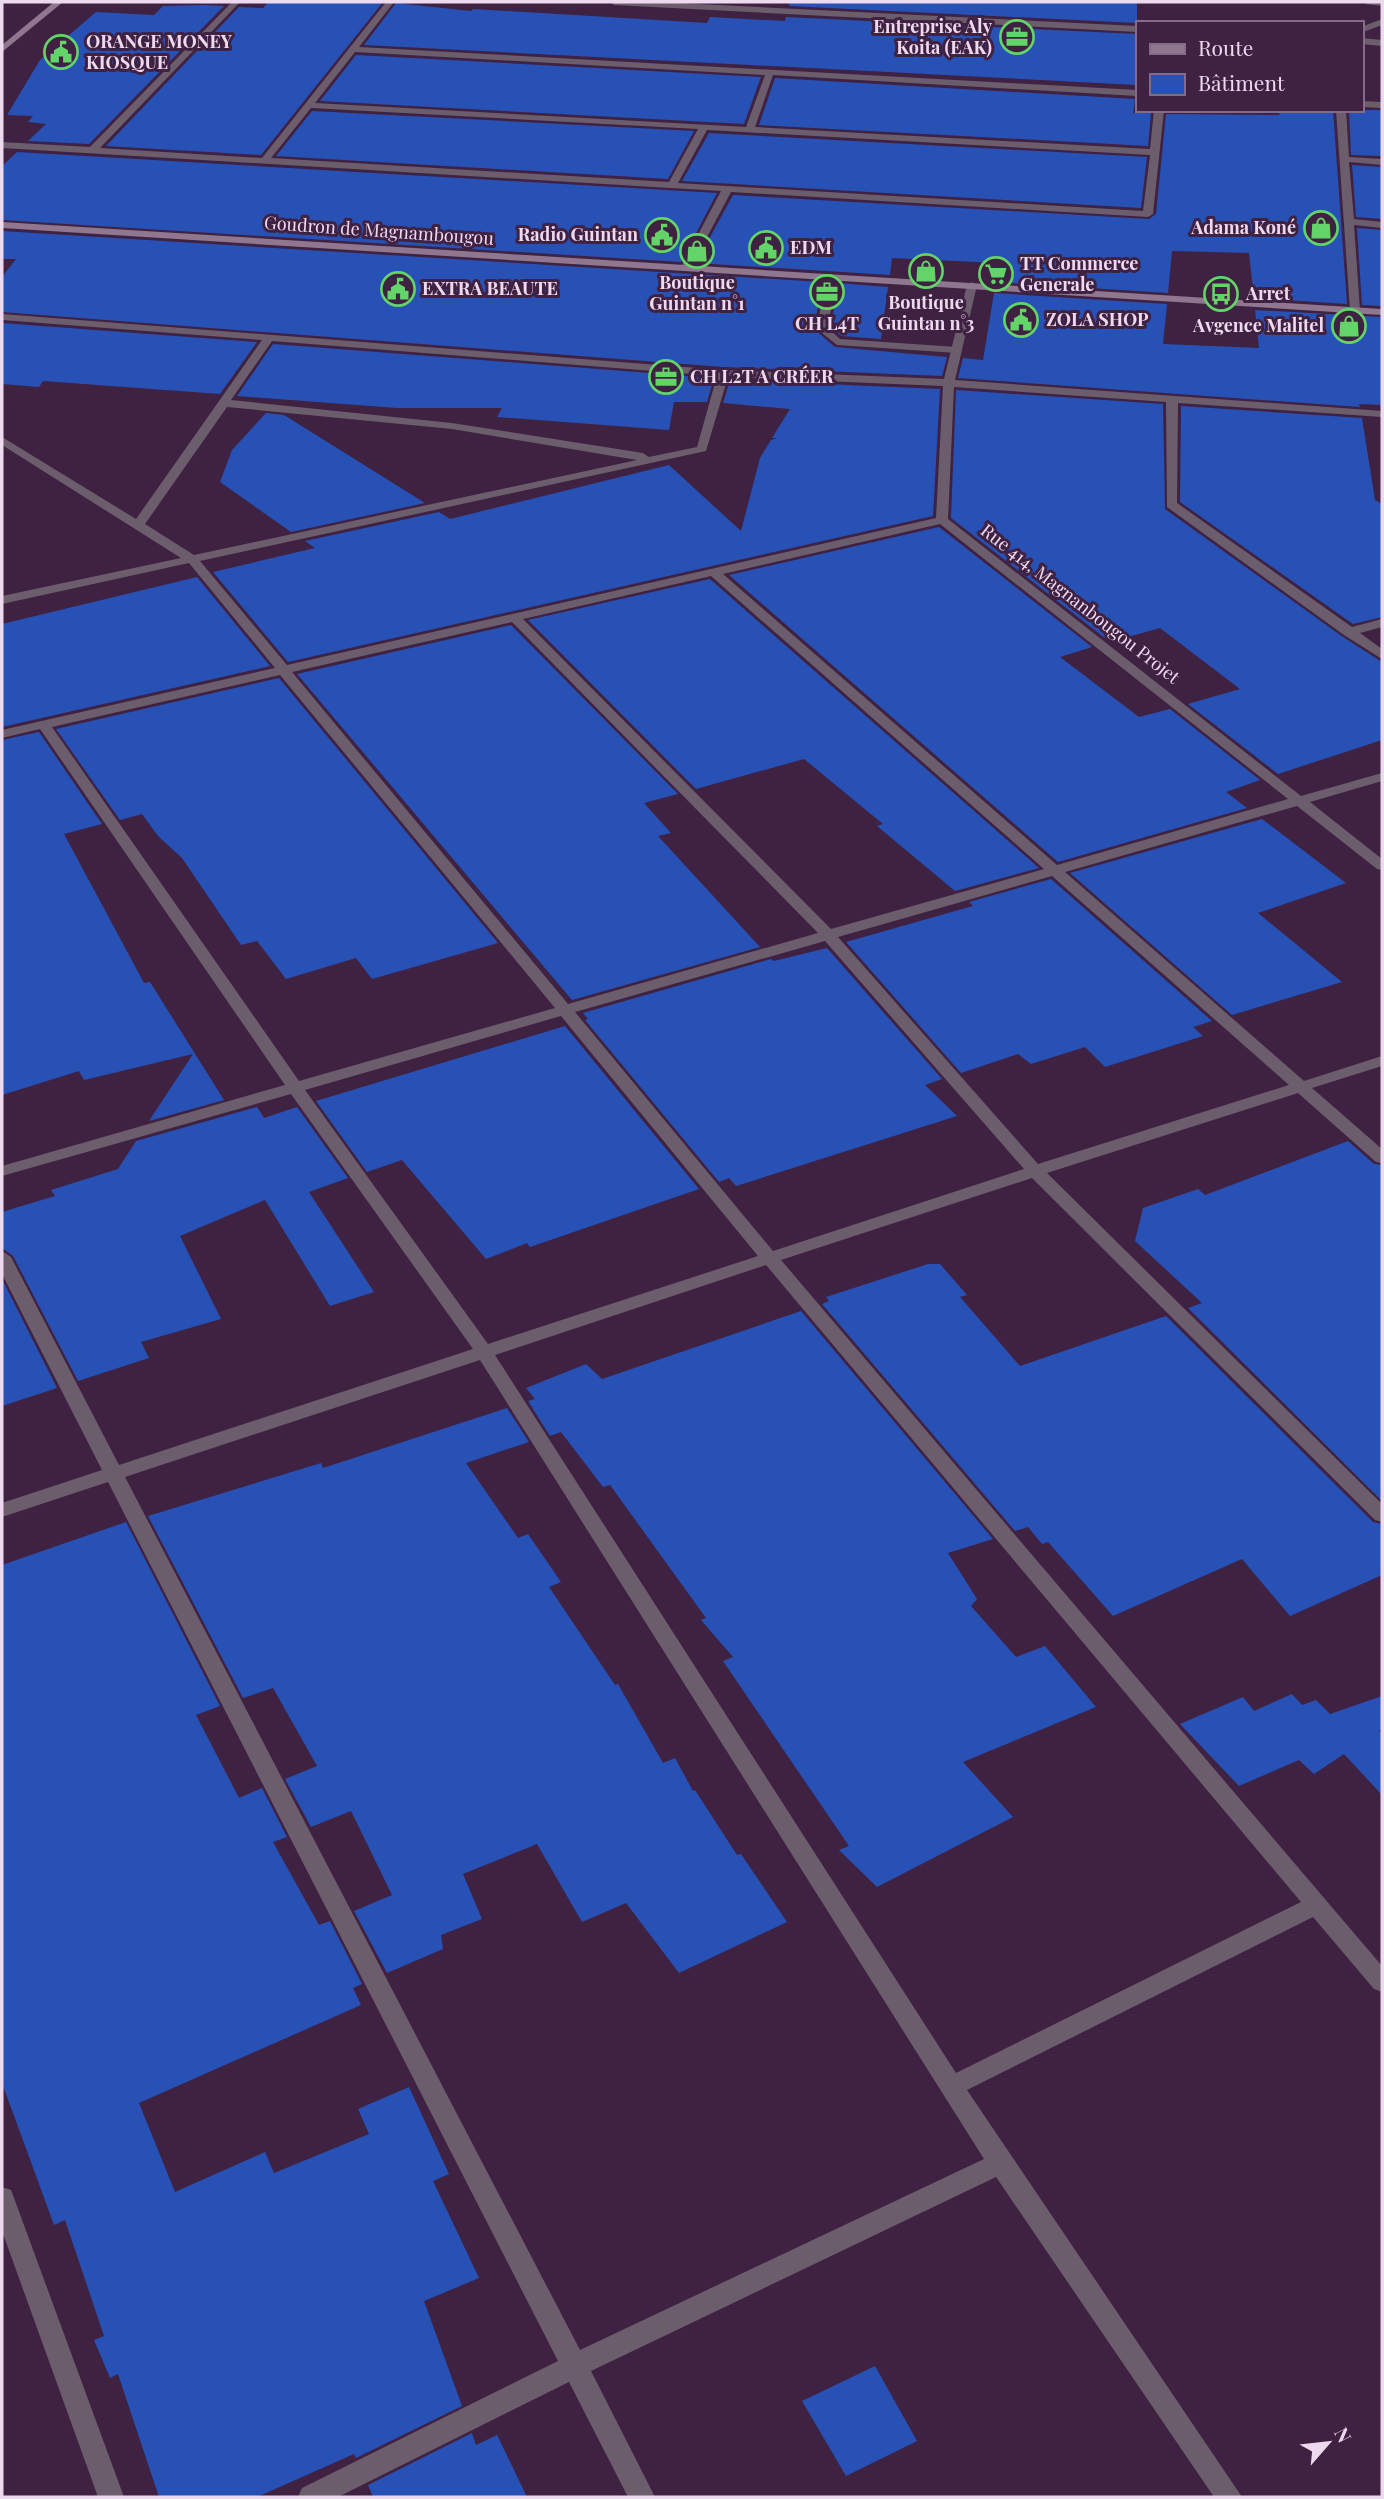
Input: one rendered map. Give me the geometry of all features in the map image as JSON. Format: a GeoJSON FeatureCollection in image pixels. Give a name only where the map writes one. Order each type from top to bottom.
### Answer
{"type":"FeatureCollection","features":[{"type":"Feature","properties":{"kind":"street"},"geometry":{"type":"LineString","coordinates":[[2,49],[60,2]]}},
{"type":"Feature","properties":{"kind":"street"},"geometry":{"type":"LineString","coordinates":[[92,151],[236,2]]}},
{"type":"Feature","properties":{"kind":"street"},"geometry":{"type":"LineString","coordinates":[[264,160],[390,2]]}},
{"type":"Feature","properties":{"kind":"street"},"geometry":{"type":"LineString","coordinates":[[614,2],[1136,29]]}},
{"type":"Feature","properties":{"kind":"street"},"geometry":{"type":"LineString","coordinates":[[1369,2],[1382,4]]}},
{"type":"Feature","properties":{"kind":"street"},"geometry":{"type":"LineString","coordinates":[[1363,29],[1382,22]]}},
{"type":"Feature","properties":{"kind":"street"},"geometry":{"type":"LineString","coordinates":[[1363,41],[1382,43]]}},
{"type":"Feature","properties":{"kind":"street"},"geometry":{"type":"LineString","coordinates":[[353,49],[1136,93]]}},
{"type":"Feature","properties":{"kind":"street"},"geometry":{"type":"LineString","coordinates":[[750,129],[770,72]]}},
{"type":"Feature","properties":{"kind":"street"},"geometry":{"type":"LineString","coordinates":[[1363,104],[1382,106]]}},
{"type":"Feature","properties":{"kind":"street"},"geometry":{"type":"LineString","coordinates":[[308,105],[1155,152]]}},
{"type":"Feature","properties":{"kind":"street"},"geometry":{"type":"LineString","coordinates":[[2,145],[1148,214],[1159,112]]}},
{"type":"Feature","properties":{"kind":"street"},"geometry":{"type":"LineString","coordinates":[[1341,112],[1355,310]]}},
{"type":"Feature","properties":{"kind":"street"},"geometry":{"type":"LineString","coordinates":[[672,185],[704,127]]}},
{"type":"Feature","properties":{"kind":"street"},"geometry":{"type":"LineString","coordinates":[[1344,159],[1382,162]]}},
{"type":"Feature","properties":{"kind":"street"},"geometry":{"type":"LineString","coordinates":[[686,267],[728,188]]}},
{"type":"Feature","properties":{"kind":"street"},"geometry":{"type":"LineString","coordinates":[[1349,222],[1382,225]]}},
{"type":"Feature","properties":{"kind":"street","name":"Goudron de Magnambougou"},"geometry":{"type":"LineString","coordinates":[[2,225],[1382,312]]}},
{"type":"Feature","properties":{"kind":"street"},"geometry":{"type":"LineString","coordinates":[[831,277],[822,330],[830,338],[837,342],[957,350]]}},
{"type":"Feature","properties":{"kind":"street"},"geometry":{"type":"LineString","coordinates":[[2,734],[942,520],[947,391],[972,285]]}},
{"type":"Feature","properties":{"kind":"street"},"geometry":{"type":"LineString","coordinates":[[2,317],[723,373],[950,383],[1382,414]]}},
{"type":"Feature","properties":{"kind":"street"},"geometry":{"type":"LineString","coordinates":[[138,525],[270,337]]}},
{"type":"Feature","properties":{"kind":"street"},"geometry":{"type":"LineString","coordinates":[[2,600],[702,449],[723,373]]}},
{"type":"Feature","properties":{"kind":"street"},"geometry":{"type":"LineString","coordinates":[[1171,397],[1171,504],[1382,655]]}},
{"type":"Feature","properties":{"kind":"street"},"geometry":{"type":"LineString","coordinates":[[223,403],[452,426],[655,459]]}},
{"type":"Feature","properties":{"kind":"street"},"geometry":{"type":"LineString","coordinates":[[2,440],[192,559],[771,1260],[1382,1982]]}},
{"type":"Feature","properties":{"kind":"street","name":"Rue 414, Magnanbougou Projet"},"geometry":{"type":"LineString","coordinates":[[942,520],[1382,866]]}},
{"type":"Feature","properties":{"kind":"street"},"geometry":{"type":"LineString","coordinates":[[714,572],[1382,1158]]}},
{"type":"Feature","properties":{"kind":"street"},"geometry":{"type":"LineString","coordinates":[[514,617],[828,935],[1035,1171],[1382,1515]]}},
{"type":"Feature","properties":{"kind":"street"},"geometry":{"type":"LineString","coordinates":[[1349,632],[1382,623]]}},
{"type":"Feature","properties":{"kind":"street"},"geometry":{"type":"LineString","coordinates":[[43,724],[295,1087],[485,1353],[1000,2162],[1229,2497]]}},
{"type":"Feature","properties":{"kind":"street"},"geometry":{"type":"LineString","coordinates":[[2,1171],[1382,777]]}},
{"type":"Feature","properties":{"kind":"street"},"geometry":{"type":"LineString","coordinates":[[2,1510],[771,1260],[1035,1171],[1382,1061]]}},
{"type":"Feature","properties":{"kind":"street"},"geometry":{"type":"LineString","coordinates":[[2,1257],[642,2497]]}},
{"type":"Feature","properties":{"kind":"street"},"geometry":{"type":"LineString","coordinates":[[952,2086],[1318,1904]]}},
{"type":"Feature","properties":{"kind":"street"},"geometry":{"type":"LineString","coordinates":[[311,2497],[574,2366],[1000,2162]]}},
{"type":"Feature","properties":{"kind":"street"},"geometry":{"type":"LineString","coordinates":[[2,2198],[111,2497]]}},
{"type":"Feature","properties":{"kind":"building"},"geometry":{"type":"Polygon","coordinates":[[[268,2],[383,2],[261,155],[106,146],[239,7],[263,8],[268,2]]]}},
{"type":"Feature","properties":{"kind":"building"},"geometry":{"type":"Polygon","coordinates":[[[790,2],[1137,2],[1137,21],[1136,23],[789,6],[790,2]]]}},
{"type":"Feature","properties":{"kind":"building"},"geometry":{"type":"Polygon","coordinates":[[[396,3],[471,11],[707,23],[710,17],[785,21],[786,17],[1136,34],[1136,85],[364,45],[396,3]]]}},
{"type":"Feature","properties":{"kind":"building"},"geometry":{"type":"Polygon","coordinates":[[[163,6],[224,6],[89,144],[28,141],[46,124],[28,122],[33,116],[7,115],[40,60],[96,12],[154,15],[163,6]]]}},
{"type":"Feature","properties":{"kind":"building"},"geometry":{"type":"Polygon","coordinates":[[[356,55],[761,77],[744,124],[320,101],[356,55]]]}},
{"type":"Feature","properties":{"kind":"building"},"geometry":{"type":"Polygon","coordinates":[[[775,78],[1135,99],[1133,113],[1151,113],[1148,146],[759,125],[775,78]]]}},
{"type":"Feature","properties":{"kind":"building"},"geometry":{"type":"Polygon","coordinates":[[[1382,110],[1382,156],[1351,155],[1349,112],[1382,110]]]}},
{"type":"Feature","properties":{"kind":"building"},"geometry":{"type":"Polygon","coordinates":[[[312,111],[694,131],[668,179],[276,156],[312,111]]]}},
{"type":"Feature","properties":{"kind":"building"},"geometry":{"type":"Polygon","coordinates":[[[1278,112],[1333,112],[1347,304],[1254,298],[1249,253],[1172,251],[1168,293],[996,282],[999,263],[892,258],[890,275],[696,263],[733,195],[1149,219],[1156,214],[1166,114],[1280,115],[1278,112]]]}},
{"type":"Feature","properties":{"kind":"building"},"geometry":{"type":"Polygon","coordinates":[[[709,133],[1147,157],[1141,208],[682,181],[709,133]]]}},
{"type":"Feature","properties":{"kind":"building"},"geometry":{"type":"Polygon","coordinates":[[[17,152],[717,193],[681,262],[2,220],[2,166],[17,152]]]}},
{"type":"Feature","properties":{"kind":"building"},"geometry":{"type":"Polygon","coordinates":[[[1352,165],[1382,167],[1382,219],[1356,217],[1352,165]]]}},
{"type":"Feature","properties":{"kind":"building"},"geometry":{"type":"Polygon","coordinates":[[[1357,228],[1382,230],[1382,306],[1362,305],[1357,228]]]}},
{"type":"Feature","properties":{"kind":"building"},"geometry":{"type":"Polygon","coordinates":[[[2,231],[822,282],[814,329],[835,347],[947,357],[942,376],[723,367],[2,312],[2,277],[16,259],[2,259],[2,231]]]}},
{"type":"Feature","properties":{"kind":"building"},"geometry":{"type":"Polygon","coordinates":[[[838,283],[888,287],[881,339],[841,336],[831,327],[838,283]]]}},
{"type":"Feature","properties":{"kind":"building"},"geometry":{"type":"Polygon","coordinates":[[[994,293],[1167,304],[1163,344],[1259,348],[1255,310],[1382,317],[1382,405],[1359,404],[1360,407],[958,378],[963,358],[983,360],[994,293]]]}},
{"type":"Feature","properties":{"kind":"building"},"geometry":{"type":"Polygon","coordinates":[[[2,323],[257,342],[220,394],[43,381],[39,387],[2,384],[2,323]]]}},
{"type":"Feature","properties":{"kind":"building"},"geometry":{"type":"Polygon","coordinates":[[[273,344],[714,378],[707,402],[674,402],[669,430],[497,417],[502,408],[397,408],[237,396],[273,344]]]}},
{"type":"Feature","properties":{"kind":"building"},"geometry":{"type":"Polygon","coordinates":[[[730,380],[940,389],[933,516],[288,662],[213,572],[315,548],[305,541],[439,512],[450,519],[669,465],[741,531],[760,458],[771,440],[778,438],[772,438],[790,409],[723,403],[730,380]]]}},
{"type":"Feature","properties":{"kind":"building"},"geometry":{"type":"Polygon","coordinates":[[[956,390],[1163,404],[1165,509],[1382,662],[1382,740],[1278,774],[1188,704],[1240,689],[1160,628],[1110,642],[951,518],[956,390]]]}},
{"type":"Feature","properties":{"kind":"building"},"geometry":{"type":"Polygon","coordinates":[[[1181,406],[1362,418],[1375,500],[1382,504],[1382,617],[1353,624],[1180,502],[1181,406]]]}},
{"type":"Feature","properties":{"kind":"building"},"geometry":{"type":"Polygon","coordinates":[[[266,413],[284,415],[425,503],[291,532],[220,482],[232,450],[266,413]]]}},
{"type":"Feature","properties":{"kind":"building"},"geometry":{"type":"Polygon","coordinates":[[[939,527],[1092,647],[1060,657],[1139,717],[1170,709],[1260,780],[1226,792],[1247,808],[1058,862],[729,575],[939,527]]]}},
{"type":"Feature","properties":{"kind":"building"},"geometry":{"type":"Polygon","coordinates":[[[197,577],[270,666],[2,727],[2,624],[197,577]]]}},
{"type":"Feature","properties":{"kind":"building"},"geometry":{"type":"Polygon","coordinates":[[[710,579],[1039,868],[955,891],[877,826],[883,824],[804,759],[696,789],[528,620],[710,579]]]}},
{"type":"Feature","properties":{"kind":"building"},"geometry":{"type":"Polygon","coordinates":[[[511,625],[678,794],[644,803],[671,833],[658,836],[760,947],[572,1000],[297,674],[511,625]]]}},
{"type":"Feature","properties":{"kind":"building"},"geometry":{"type":"Polygon","coordinates":[[[279,678],[498,943],[372,979],[356,958],[286,979],[257,941],[241,945],[182,858],[158,836],[142,814],[120,820],[56,729],[279,678]]]}},
{"type":"Feature","properties":{"kind":"building"},"geometry":{"type":"Polygon","coordinates":[[[39,732],[102,824],[64,834],[144,983],[150,982],[224,1100],[149,1121],[193,1054],[84,1080],[79,1071],[2,1095],[2,740],[39,732]]]}},
{"type":"Feature","properties":{"kind":"building"},"geometry":{"type":"Polygon","coordinates":[[[1262,819],[1346,883],[1258,913],[1342,982],[1232,1015],[1070,873],[1262,819]]]}},
{"type":"Feature","properties":{"kind":"building"},"geometry":{"type":"Polygon","coordinates":[[[1051,879],[1212,1021],[1193,1027],[1203,1036],[1105,1067],[1085,1047],[1031,1064],[1018,1054],[961,1073],[846,942],[973,906],[969,902],[1051,879]]]}},
{"type":"Feature","properties":{"kind":"building"},"geometry":{"type":"Polygon","coordinates":[[[827,948],[942,1079],[925,1085],[957,1116],[736,1186],[729,1178],[719,1182],[585,1020],[588,1019],[583,1013],[771,959],[774,961],[827,948]]]}},
{"type":"Feature","properties":{"kind":"building"},"geometry":{"type":"Polygon","coordinates":[[[565,1026],[699,1189],[530,1247],[527,1243],[486,1259],[402,1160],[367,1172],[316,1101],[565,1026]]]}},
{"type":"Feature","properties":{"kind":"building"},"geometry":{"type":"Polygon","coordinates":[[[257,1107],[264,1118],[297,1107],[348,1178],[309,1192],[374,1292],[330,1306],[265,1200],[180,1236],[221,1319],[141,1342],[149,1358],[78,1381],[13,1256],[2,1248],[2,1212],[55,1196],[51,1190],[118,1169],[136,1141],[257,1107]]]}},
{"type":"Feature","properties":{"kind":"building"},"geometry":{"type":"Polygon","coordinates":[[[1348,1141],[1374,1164],[1382,1165],[1382,1501],[1188,1308],[1202,1303],[1135,1241],[1143,1208],[1198,1189],[1205,1195],[1348,1141]]]}},
{"type":"Feature","properties":{"kind":"building"},"geometry":{"type":"Polygon","coordinates":[[[928,1264],[940,1264],[967,1295],[960,1297],[1020,1366],[1166,1316],[1373,1522],[1382,1524],[1382,1575],[1290,1616],[1242,1559],[1113,1616],[1048,1542],[1042,1544],[1028,1527],[1015,1531],[822,1304],[829,1301],[826,1297],[928,1264]]]}},
{"type":"Feature","properties":{"kind":"building"},"geometry":{"type":"Polygon","coordinates":[[[2,1279],[57,1388],[2,1406],[2,1279]]]}},
{"type":"Feature","properties":{"kind":"building"},"geometry":{"type":"Polygon","coordinates":[[[801,1311],[993,1539],[948,1553],[977,1599],[971,1606],[1016,1657],[1045,1646],[1096,1707],[963,1762],[1013,1817],[877,1887],[839,1850],[849,1846],[723,1661],[733,1657],[701,1620],[706,1618],[610,1485],[603,1487],[561,1432],[550,1436],[528,1401],[535,1399],[526,1388],[586,1364],[602,1379],[801,1311]]]}},
{"type":"Feature","properties":{"kind":"building"},"geometry":{"type":"Polygon","coordinates":[[[507,1408],[529,1442],[466,1463],[518,1538],[528,1534],[561,1582],[549,1587],[615,1685],[618,1684],[663,1763],[675,1758],[693,1791],[695,1790],[737,1855],[741,1854],[787,1922],[679,1973],[626,1903],[582,1922],[537,1844],[463,1874],[482,1919],[441,1935],[443,1949],[387,1973],[354,1911],[392,1895],[351,1811],[311,1827],[285,1779],[317,1766],[273,1688],[243,1698],[148,1516],[321,1463],[323,1468],[507,1408]]]}},
{"type":"Feature","properties":{"kind":"building"},"geometry":{"type":"Polygon","coordinates":[[[126,1522],[220,1706],[196,1715],[239,1798],[262,1788],[287,1837],[273,1842],[319,1925],[330,1921],[362,1984],[353,1988],[361,2005],[139,2103],[175,2192],[265,2152],[274,2173],[369,2134],[358,2109],[409,2087],[449,2174],[433,2181],[479,2278],[424,2301],[462,2406],[356,2458],[354,2454],[257,2497],[159,2497],[118,2374],[110,2378],[94,2340],[104,2336],[65,2220],[54,2225],[2,2083],[2,1565],[126,1522]]]}},
{"type":"Feature","properties":{"kind":"building"},"geometry":{"type":"Polygon","coordinates":[[[1292,1694],[1302,1705],[1316,1700],[1330,1714],[1382,1696],[1382,1729],[1379,1731],[1382,1734],[1382,1795],[1344,1754],[1314,1774],[1299,1760],[1239,1786],[1180,1724],[1243,1697],[1254,1711],[1292,1694]]]}},
{"type":"Feature","properties":{"kind":"building"},"geometry":{"type":"Polygon","coordinates":[[[875,2366],[917,2441],[846,2476],[802,2401],[875,2366]]]}},
{"type":"Feature","properties":{"kind":"building"},"geometry":{"type":"Polygon","coordinates":[[[472,2433],[476,2445],[497,2435],[527,2497],[373,2497],[368,2485],[472,2433]]]}},
{"type":"Feature","properties":{"kind":"place","name":"Entreprise Aly Koita (EAK)"},"geometry":{"type":"Point","coordinates":[1017,37]}},
{"type":"Feature","properties":{"kind":"place","name":"ORANGE MONEY KIOSQUE"},"geometry":{"type":"Point","coordinates":[61,52]}},
{"type":"Feature","properties":{"kind":"place","name":"Adama Koné"},"geometry":{"type":"Point","coordinates":[1321,228]}},
{"type":"Feature","properties":{"kind":"place","name":"Radio Guintan"},"geometry":{"type":"Point","coordinates":[662,235]}},
{"type":"Feature","properties":{"kind":"place","name":"EDM"},"geometry":{"type":"Point","coordinates":[766,248]}},
{"type":"Feature","properties":{"kind":"place","name":"Boutique Guintan n°1"},"geometry":{"type":"Point","coordinates":[697,251]}},
{"type":"Feature","properties":{"kind":"place","name":"Boutique Guintan n°3"},"geometry":{"type":"Point","coordinates":[926,271]}},
{"type":"Feature","properties":{"kind":"place","name":"TT Commerce Generale"},"geometry":{"type":"Point","coordinates":[996,274]}},
{"type":"Feature","properties":{"kind":"place","name":"EXTRA BEAUTE"},"geometry":{"type":"Point","coordinates":[398,289]}},
{"type":"Feature","properties":{"kind":"place","name":"CH L4T"},"geometry":{"type":"Point","coordinates":[827,292]}},
{"type":"Feature","properties":{"kind":"place","name":"Arret"},"geometry":{"type":"Point","coordinates":[1221,294]}},
{"type":"Feature","properties":{"kind":"place","name":"ZOLA SHOP"},"geometry":{"type":"Point","coordinates":[1021,320]}},
{"type":"Feature","properties":{"kind":"place","name":"Avgence Malitel"},"geometry":{"type":"Point","coordinates":[1349,326]}},
{"type":"Feature","properties":{"kind":"place","name":"CH L2T A CRÉER"},"geometry":{"type":"Point","coordinates":[666,377]}}]}
